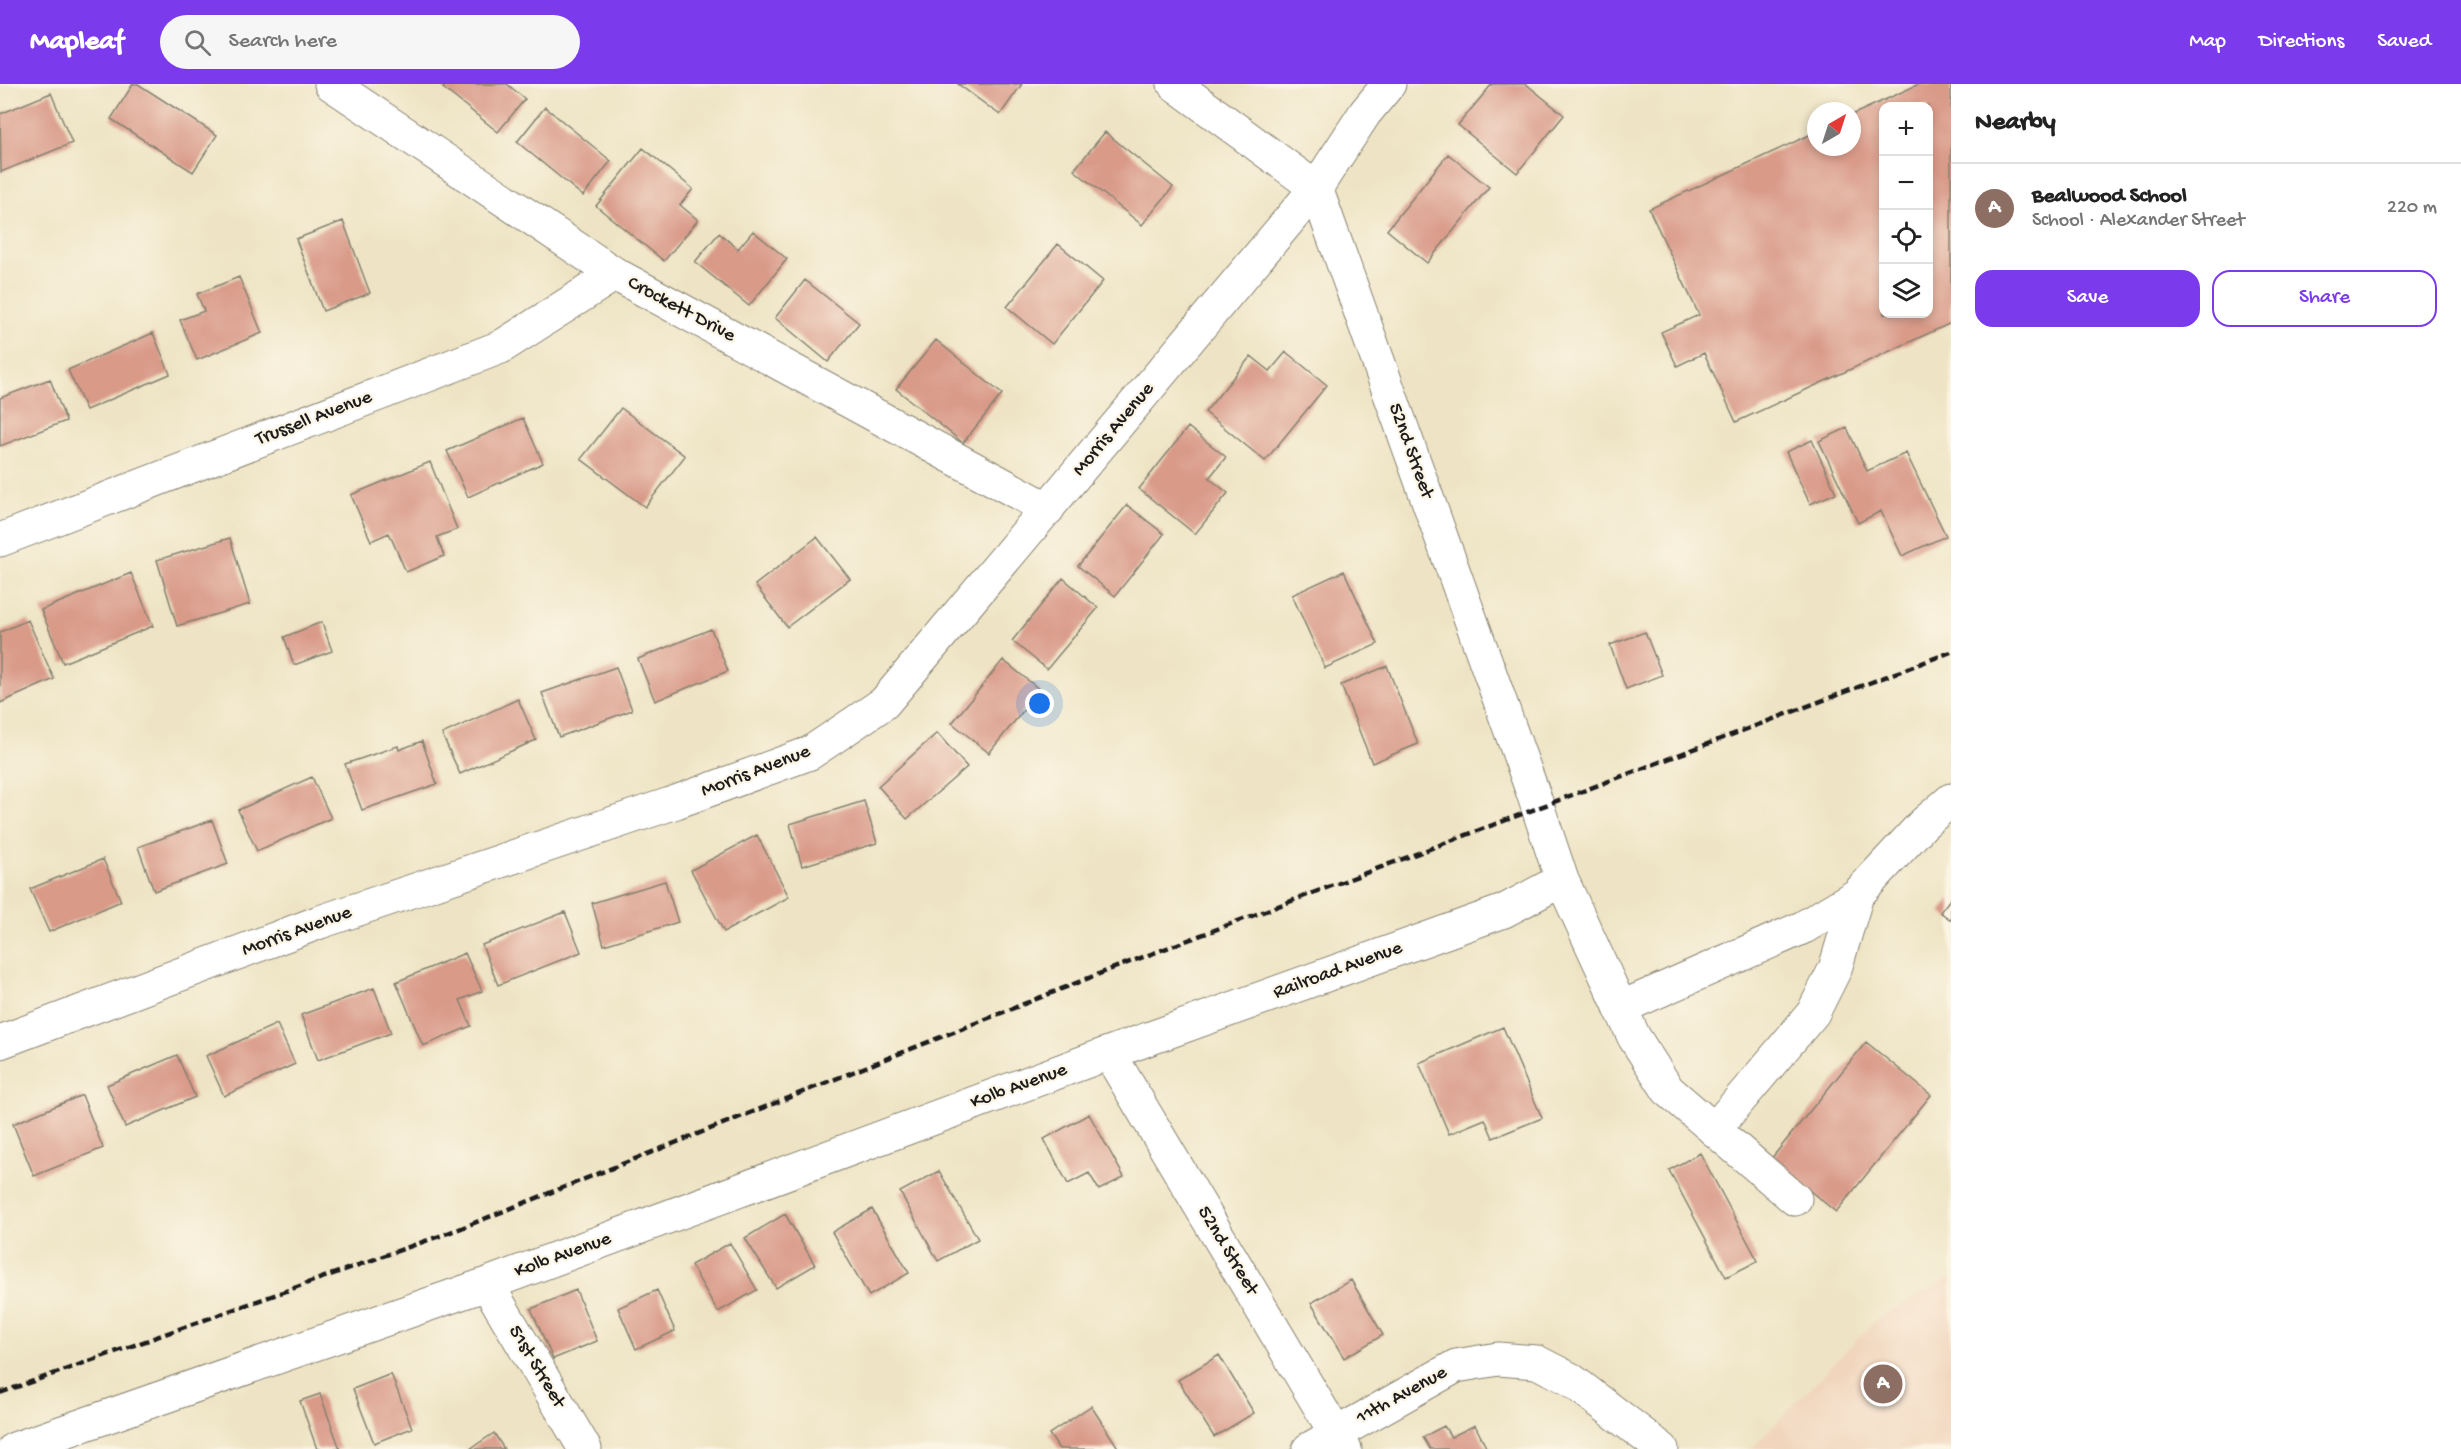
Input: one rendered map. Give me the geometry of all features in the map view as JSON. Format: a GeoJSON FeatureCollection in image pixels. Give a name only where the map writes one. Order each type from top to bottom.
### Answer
{"type":"FeatureCollection","features":[{"type":"Feature","properties":{"kind":"street","name":"Crockett Drive"},"geometry":{"type":"LineString","coordinates":[[331,84],[615,274],[1048,509]]}},
{"type":"Feature","properties":{"kind":"street"},"geometry":{"type":"LineString","coordinates":[[1174,84],[1316,188]]}},
{"type":"Feature","properties":{"kind":"street","name":"Morris Avenue"},"geometry":{"type":"LineString","coordinates":[[0,1042],[320,922],[676,802],[810,753],[884,703],[1316,188],[1365,113],[1389,84]]}},
{"type":"Feature","properties":{"kind":"street","name":"52nd Street"},"geometry":{"type":"LineString","coordinates":[[1316,188],[1562,880],[1620,1008],[1634,1037],[1668,1090],[1795,1199]]}},
{"type":"Feature","properties":{"kind":"street","name":"Trussell Avenue"},"geometry":{"type":"LineString","coordinates":[[0,540],[501,347],[615,274]]}},
{"type":"Feature","properties":{"kind":"street"},"geometry":{"type":"LineString","coordinates":[[1620,1008],[1804,927],[1857,895],[1923,824],[1951,800]]}},
{"type":"Feature","properties":{"kind":"street","name":"Railroad Avenue"},"geometry":{"type":"LineString","coordinates":[[1109,1053],[1504,912],[1562,880]]}},
{"type":"Feature","properties":{"kind":"street"},"geometry":{"type":"LineString","coordinates":[[1714,1130],[1813,1012],[1835,969],[1857,895]]}},
{"type":"Feature","properties":{"kind":"street","name":"52nd Street"},"geometry":{"type":"LineString","coordinates":[[1109,1053],[1330,1444]]}},
{"type":"Feature","properties":{"kind":"street","name":"Kolb Avenue"},"geometry":{"type":"LineString","coordinates":[[14,1449],[487,1284],[1109,1053]]}},
{"type":"Feature","properties":{"kind":"street","name":"51st Street"},"geometry":{"type":"LineString","coordinates":[[487,1284],[585,1449]]}},
{"type":"Feature","properties":{"kind":"street","name":"11th Avenue"},"geometry":{"type":"LineString","coordinates":[[1330,1444],[1456,1366],[1498,1359],[1537,1362],[1570,1379],[1662,1449]]}},
{"type":"Feature","properties":{"kind":"shaded area"},"geometry":{"type":"Polygon","coordinates":[[[1951,1278],[1951,1449],[1751,1449],[1878,1318],[1951,1278]]]}},
{"type":"Feature","properties":{"kind":"building"},"geometry":{"type":"Polygon","coordinates":[[[133,84],[138,84],[217,135],[193,172],[111,119],[133,84]]]}},
{"type":"Feature","properties":{"kind":"building"},"geometry":{"type":"Polygon","coordinates":[[[447,84],[507,84],[525,99],[498,132],[443,88],[447,84]]]}},
{"type":"Feature","properties":{"kind":"building"},"geometry":{"type":"Polygon","coordinates":[[[958,84],[1022,84],[1000,115],[958,84]]]}},
{"type":"Feature","properties":{"kind":"building"},"geometry":{"type":"Polygon","coordinates":[[[1492,84],[1526,84],[1564,115],[1517,173],[1458,125],[1492,84]]]}},
{"type":"Feature","properties":{"kind":"building"},"geometry":{"type":"Polygon","coordinates":[[[1919,84],[1951,84],[1951,323],[1736,422],[1704,353],[1677,366],[1661,332],[1699,315],[1649,209],[1807,136],[1807,156],[1861,156],[1861,111],[1879,103],[1879,318],[1933,318],[1933,102],[1880,102],[1919,84]]]}},
{"type":"Feature","properties":{"kind":"building"},"geometry":{"type":"Polygon","coordinates":[[[51,93],[72,143],[1,172],[0,114],[51,93]]]}},
{"type":"Feature","properties":{"kind":"building"},"geometry":{"type":"Polygon","coordinates":[[[545,107],[611,161],[583,196],[517,142],[545,107]]]}},
{"type":"Feature","properties":{"kind":"building"},"geometry":{"type":"Polygon","coordinates":[[[1105,132],[1173,187],[1142,225],[1074,170],[1105,132]]]}},
{"type":"Feature","properties":{"kind":"building"},"geometry":{"type":"Polygon","coordinates":[[[643,148],[693,189],[680,205],[698,220],[664,261],[596,206],[643,148]]]}},
{"type":"Feature","properties":{"kind":"building"},"geometry":{"type":"Polygon","coordinates":[[[1448,154],[1489,187],[1427,263],[1387,230],[1448,154]]]}},
{"type":"Feature","properties":{"kind":"building"},"geometry":{"type":"Polygon","coordinates":[[[343,221],[370,293],[323,311],[296,239],[343,221]]]}},
{"type":"Feature","properties":{"kind":"building"},"geometry":{"type":"Polygon","coordinates":[[[753,231],[787,259],[749,306],[695,262],[719,233],[738,249],[753,231]]]}},
{"type":"Feature","properties":{"kind":"building"},"geometry":{"type":"Polygon","coordinates":[[[1058,244],[1103,281],[1052,344],[1007,307],[1058,244]]]}},
{"type":"Feature","properties":{"kind":"building"},"geometry":{"type":"Polygon","coordinates":[[[239,277],[262,333],[197,360],[180,320],[204,311],[197,294],[239,277]]]}},
{"type":"Feature","properties":{"kind":"building"},"geometry":{"type":"Polygon","coordinates":[[[805,280],[859,323],[828,362],[775,318],[805,280]]]}},
{"type":"Feature","properties":{"kind":"building"},"geometry":{"type":"Polygon","coordinates":[[[153,333],[170,374],[86,410],[68,370],[153,333]]]}},
{"type":"Feature","properties":{"kind":"building"},"geometry":{"type":"Polygon","coordinates":[[[936,340],[1002,394],[963,443],[896,389],[936,340]]]}},
{"type":"Feature","properties":{"kind":"building"},"geometry":{"type":"Polygon","coordinates":[[[1286,352],[1327,385],[1265,461],[1205,412],[1251,356],[1270,371],[1286,352]]]}},
{"type":"Feature","properties":{"kind":"building"},"geometry":{"type":"Polygon","coordinates":[[[50,379],[66,421],[0,446],[0,398],[50,379]]]}},
{"type":"Feature","properties":{"kind":"building"},"geometry":{"type":"Polygon","coordinates":[[[621,408],[685,456],[645,507],[581,459],[621,408]]]}},
{"type":"Feature","properties":{"kind":"building"},"geometry":{"type":"Polygon","coordinates":[[[523,418],[543,463],[468,497],[447,451],[523,418]]]}},
{"type":"Feature","properties":{"kind":"building"},"geometry":{"type":"Polygon","coordinates":[[[1188,427],[1226,457],[1209,478],[1228,493],[1195,534],[1139,489],[1188,427]]]}},
{"type":"Feature","properties":{"kind":"building"},"geometry":{"type":"Polygon","coordinates":[[[1847,428],[1867,471],[1906,453],[1946,536],[1902,556],[1881,511],[1858,523],[1819,441],[1847,428]]]}},
{"type":"Feature","properties":{"kind":"building"},"geometry":{"type":"Polygon","coordinates":[[[1812,440],[1836,493],[1810,504],[1786,452],[1812,440]]]}},
{"type":"Feature","properties":{"kind":"building"},"geometry":{"type":"Polygon","coordinates":[[[430,462],[457,529],[437,537],[444,556],[406,572],[389,533],[371,541],[351,495],[430,462]]]}},
{"type":"Feature","properties":{"kind":"building"},"geometry":{"type":"Polygon","coordinates":[[[1127,505],[1164,534],[1115,596],[1078,566],[1127,505]]]}},
{"type":"Feature","properties":{"kind":"building"},"geometry":{"type":"Polygon","coordinates":[[[817,537],[850,579],[787,627],[755,585],[817,537]]]}},
{"type":"Feature","properties":{"kind":"building"},"geometry":{"type":"Polygon","coordinates":[[[230,538],[250,604],[177,626],[157,560],[230,538]]]}},
{"type":"Feature","properties":{"kind":"building"},"geometry":{"type":"Polygon","coordinates":[[[1344,571],[1378,644],[1325,668],[1292,595],[1344,571]]]}},
{"type":"Feature","properties":{"kind":"building"},"geometry":{"type":"Polygon","coordinates":[[[131,573],[153,626],[63,663],[41,610],[131,573]]]}},
{"type":"Feature","properties":{"kind":"building"},"geometry":{"type":"Polygon","coordinates":[[[1063,578],[1098,608],[1047,669],[1012,641],[1063,578]]]}},
{"type":"Feature","properties":{"kind":"building"},"geometry":{"type":"Polygon","coordinates":[[[28,620],[54,679],[0,703],[0,632],[28,620]]]}},
{"type":"Feature","properties":{"kind":"building"},"geometry":{"type":"Polygon","coordinates":[[[322,622],[332,651],[294,665],[284,637],[322,622]]]}},
{"type":"Feature","properties":{"kind":"building"},"geometry":{"type":"Polygon","coordinates":[[[711,629],[728,671],[655,701],[638,659],[711,629]]]}},
{"type":"Feature","properties":{"kind":"building"},"geometry":{"type":"Polygon","coordinates":[[[1645,632],[1662,675],[1626,689],[1610,645],[1645,632]]]}},
{"type":"Feature","properties":{"kind":"building"},"geometry":{"type":"Polygon","coordinates":[[[1003,660],[1040,690],[989,753],[952,723],[1003,660]]]}},
{"type":"Feature","properties":{"kind":"building"},"geometry":{"type":"Polygon","coordinates":[[[1387,666],[1418,744],[1372,763],[1341,685],[1387,666]]]}},
{"type":"Feature","properties":{"kind":"building"},"geometry":{"type":"Polygon","coordinates":[[[616,667],[632,710],[559,737],[542,693],[616,667]]]}},
{"type":"Feature","properties":{"kind":"building"},"geometry":{"type":"Polygon","coordinates":[[[518,699],[536,740],[460,774],[442,734],[518,699]]]}},
{"type":"Feature","properties":{"kind":"building"},"geometry":{"type":"Polygon","coordinates":[[[937,733],[967,767],[907,819],[878,786],[937,733]]]}},
{"type":"Feature","properties":{"kind":"building"},"geometry":{"type":"Polygon","coordinates":[[[422,741],[437,784],[362,810],[345,764],[398,746],[399,750],[422,741]]]}},
{"type":"Feature","properties":{"kind":"building"},"geometry":{"type":"Polygon","coordinates":[[[312,777],[331,818],[257,851],[238,810],[312,777]]]}},
{"type":"Feature","properties":{"kind":"building"},"geometry":{"type":"Polygon","coordinates":[[[864,801],[877,843],[802,866],[790,824],[864,801]]]}},
{"type":"Feature","properties":{"kind":"building"},"geometry":{"type":"Polygon","coordinates":[[[212,820],[228,864],[154,891],[138,847],[212,820]]]}},
{"type":"Feature","properties":{"kind":"building"},"geometry":{"type":"Polygon","coordinates":[[[757,835],[789,897],[724,932],[691,870],[757,835]]]}},
{"type":"Feature","properties":{"kind":"building"},"geometry":{"type":"Polygon","coordinates":[[[103,859],[121,901],[49,932],[30,889],[103,859]]]}},
{"type":"Feature","properties":{"kind":"building"},"geometry":{"type":"Polygon","coordinates":[[[665,881],[678,922],[604,945],[592,903],[665,881]]]}},
{"type":"Feature","properties":{"kind":"building"},"geometry":{"type":"Polygon","coordinates":[[[1951,898],[1951,920],[1940,912],[1951,898]]]}},
{"type":"Feature","properties":{"kind":"building"},"geometry":{"type":"Polygon","coordinates":[[[565,912],[581,952],[498,985],[482,945],[565,912]]]}},
{"type":"Feature","properties":{"kind":"building"},"geometry":{"type":"Polygon","coordinates":[[[465,953],[482,991],[460,1000],[471,1026],[423,1046],[396,982],[465,953]]]}},
{"type":"Feature","properties":{"kind":"building"},"geometry":{"type":"Polygon","coordinates":[[[374,988],[391,1033],[318,1060],[301,1015],[374,988]]]}},
{"type":"Feature","properties":{"kind":"building"},"geometry":{"type":"Polygon","coordinates":[[[277,1024],[295,1064],[224,1096],[206,1056],[277,1024]]]}},
{"type":"Feature","properties":{"kind":"building"},"geometry":{"type":"Polygon","coordinates":[[[1503,1027],[1542,1118],[1493,1138],[1485,1119],[1449,1134],[1419,1063],[1503,1027]]]}},
{"type":"Feature","properties":{"kind":"building"},"geometry":{"type":"Polygon","coordinates":[[[1866,1042],[1931,1095],[1836,1212],[1771,1159],[1866,1042]]]}},
{"type":"Feature","properties":{"kind":"building"},"geometry":{"type":"Polygon","coordinates":[[[177,1055],[195,1097],[125,1127],[107,1085],[177,1055]]]}},
{"type":"Feature","properties":{"kind":"building"},"geometry":{"type":"Polygon","coordinates":[[[82,1095],[103,1148],[34,1176],[13,1124],[82,1095]]]}},
{"type":"Feature","properties":{"kind":"building"},"geometry":{"type":"Polygon","coordinates":[[[1089,1114],[1124,1177],[1099,1190],[1089,1173],[1068,1184],[1044,1139],[1089,1114]]]}},
{"type":"Feature","properties":{"kind":"building"},"geometry":{"type":"Polygon","coordinates":[[[1700,1153],[1758,1261],[1726,1277],[1669,1170],[1700,1153]]]}},
{"type":"Feature","properties":{"kind":"building"},"geometry":{"type":"Polygon","coordinates":[[[939,1171],[978,1239],[938,1261],[900,1192],[939,1171]]]}},
{"type":"Feature","properties":{"kind":"building"},"geometry":{"type":"Polygon","coordinates":[[[872,1209],[909,1273],[869,1296],[832,1232],[872,1209]]]}},
{"type":"Feature","properties":{"kind":"building"},"geometry":{"type":"Polygon","coordinates":[[[785,1214],[815,1265],[776,1288],[745,1238],[785,1214]]]}},
{"type":"Feature","properties":{"kind":"building"},"geometry":{"type":"Polygon","coordinates":[[[730,1243],[757,1290],[718,1312],[691,1265],[730,1243]]]}},
{"type":"Feature","properties":{"kind":"building"},"geometry":{"type":"Polygon","coordinates":[[[1351,1280],[1383,1335],[1344,1358],[1311,1303],[1351,1280]]]}},
{"type":"Feature","properties":{"kind":"building"},"geometry":{"type":"Polygon","coordinates":[[[576,1290],[597,1341],[553,1359],[531,1309],[576,1290]]]}},
{"type":"Feature","properties":{"kind":"building"},"geometry":{"type":"Polygon","coordinates":[[[657,1290],[675,1331],[636,1349],[618,1308],[657,1290]]]}},
{"type":"Feature","properties":{"kind":"building"},"geometry":{"type":"Polygon","coordinates":[[[1219,1355],[1254,1413],[1214,1437],[1178,1380],[1219,1355]]]}},
{"type":"Feature","properties":{"kind":"building"},"geometry":{"type":"Polygon","coordinates":[[[391,1374],[412,1428],[374,1443],[353,1389],[391,1374]]]}},
{"type":"Feature","properties":{"kind":"building"},"geometry":{"type":"Polygon","coordinates":[[[320,1394],[340,1449],[317,1449],[300,1401],[320,1394]]]}},
{"type":"Feature","properties":{"kind":"building"},"geometry":{"type":"Polygon","coordinates":[[[1091,1406],[1119,1449],[1059,1449],[1049,1434],[1091,1406]]]}},
{"type":"Feature","properties":{"kind":"building"},"geometry":{"type":"Polygon","coordinates":[[[1475,1425],[1487,1449],[1430,1449],[1423,1437],[1444,1426],[1451,1437],[1475,1425]]]}},
{"type":"Feature","properties":{"kind":"building"},"geometry":{"type":"Polygon","coordinates":[[[494,1433],[504,1449],[470,1449],[494,1433]]]}},
{"type":"Feature","properties":{"kind":"railway"},"geometry":{"type":"LineString","coordinates":[[0,1393],[459,1229],[1114,968],[1951,652]]}},
{"type":"Feature","properties":{"kind":"place","name":"Bealwood School"},"geometry":{"type":"Point","coordinates":[1883,1384]}}]}
